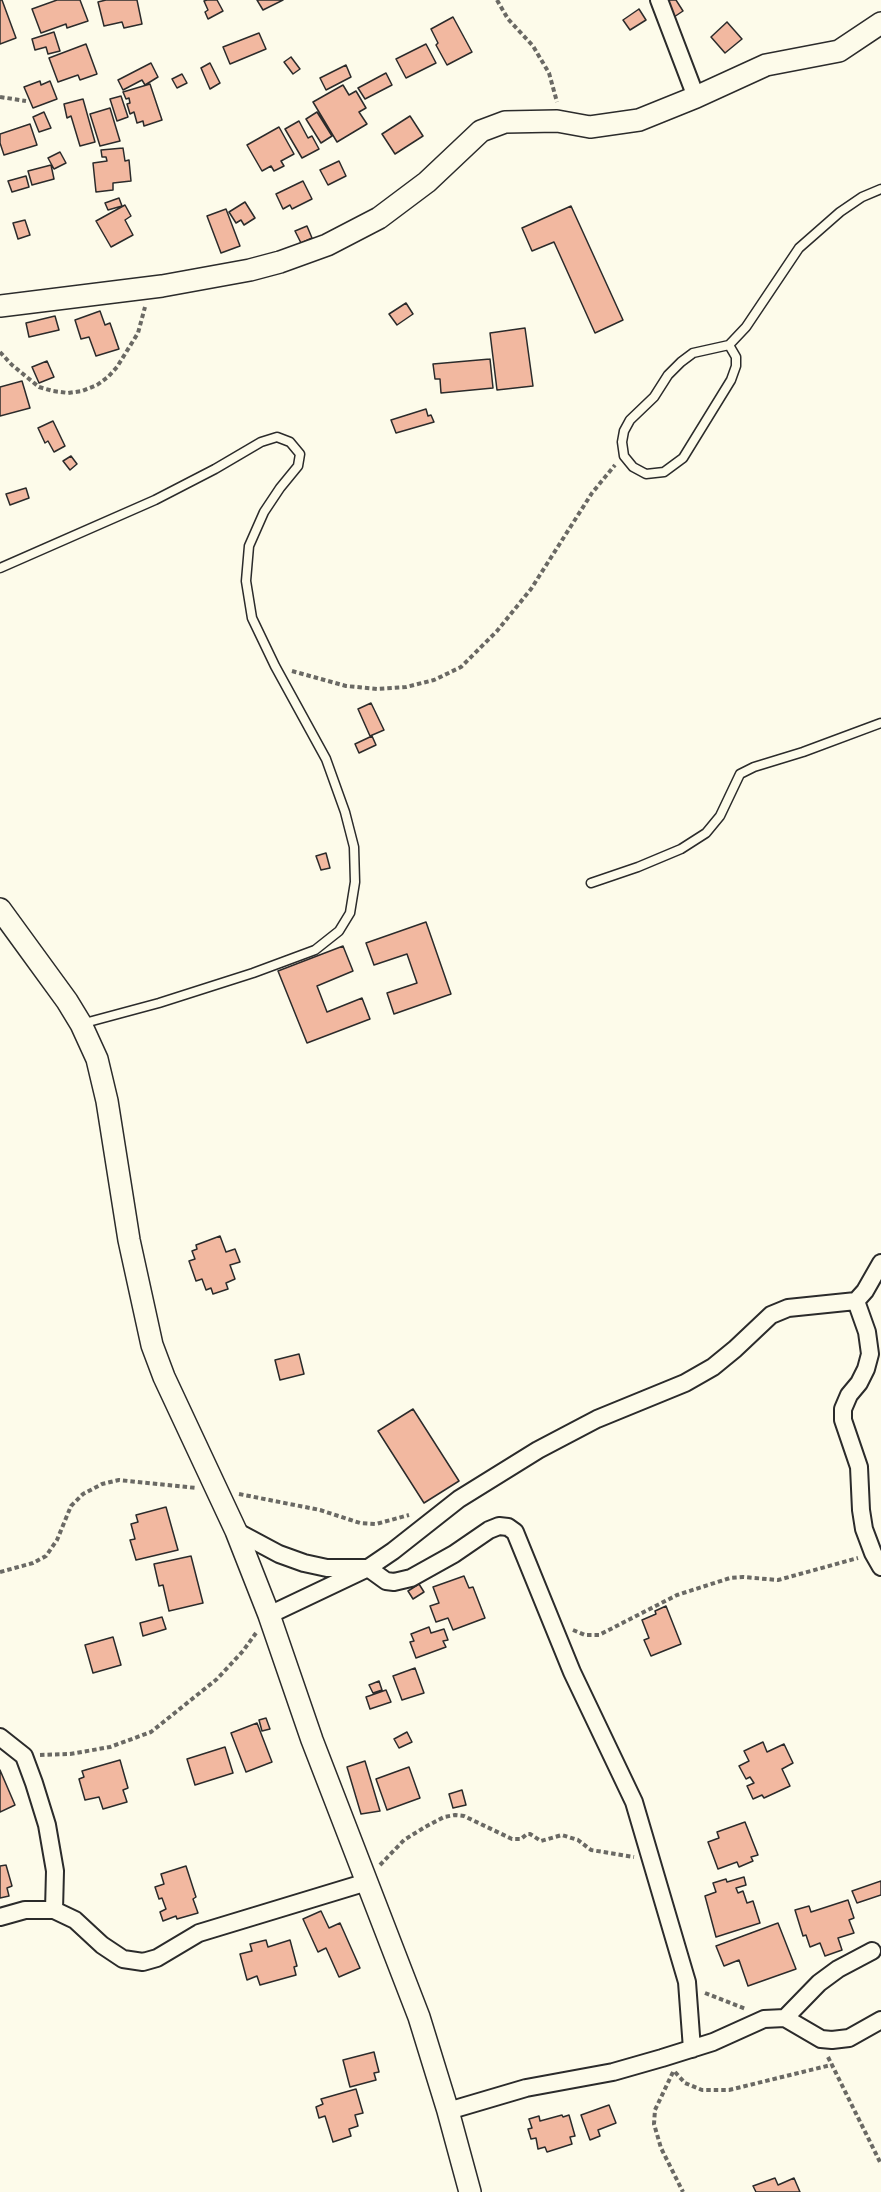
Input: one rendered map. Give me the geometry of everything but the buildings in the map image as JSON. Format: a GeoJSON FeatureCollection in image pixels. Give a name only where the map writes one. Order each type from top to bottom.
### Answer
{"type":"FeatureCollection","features":[{"type":"Feature","properties":{"kind":"street"},"geometry":{"type":"LineString","coordinates":[[658,0],[696,97]]}},
{"type":"Feature","properties":{"kind":"street"},"geometry":{"type":"LineString","coordinates":[[0,306],[162,286],[250,270],[280,262],[327,245],[379,218],[427,182],[481,131],[505,122],[557,121],[590,127],[639,120],[766,65],[839,51],[881,23]]}},
{"type":"Feature","properties":{"kind":"street"},"geometry":{"type":"LineString","coordinates":[[0,909],[81,1024],[97,1059],[107,1101],[129,1240],[152,1345],[164,1377],[217,1488],[269,1615],[312,1740],[419,2017],[470,2192]]}},
{"type":"Feature","properties":{"kind":"street"},"geometry":{"type":"LineString","coordinates":[[269,1615],[368,1568],[459,1499],[538,1450],[597,1419],[685,1383],[712,1367],[771,1315],[788,1308],[856,1301],[866,1291],[881,1263]]}},
{"type":"Feature","properties":{"kind":"street"},"geometry":{"type":"LineString","coordinates":[[856,1301],[867,1332],[870,1354],[863,1376],[849,1395],[843,1408],[843,1420],[859,1467],[864,1529],[877,1560]]}},
{"type":"Feature","properties":{"kind":"street"},"geometry":{"type":"LineString","coordinates":[[236,1532],[279,1554],[304,1563],[327,1568],[368,1568],[386,1581],[401,1582],[454,1554],[489,1530],[499,1526],[508,1527],[515,1532],[572,1672],[634,1802],[687,1982],[692,2049]]}},
{"type":"Feature","properties":{"kind":"street"},"geometry":{"type":"LineString","coordinates":[[0,1737],[24,1756],[34,1783],[47,1825],[55,1871],[54,1910]]}},
{"type":"Feature","properties":{"kind":"street"},"geometry":{"type":"LineString","coordinates":[[0,1917],[25,1910],[54,1910],[75,1920],[102,1945],[123,1959],[142,1962],[157,1958],[199,1933],[366,1882]]}},
{"type":"Feature","properties":{"kind":"street"},"geometry":{"type":"LineString","coordinates":[[780,2018],[838,1969],[872,1951]]}},
{"type":"Feature","properties":{"kind":"street"},"geometry":{"type":"LineString","coordinates":[[448,2111],[526,2088],[613,2072],[662,2058],[713,2042],[764,2019],[780,2018],[821,2039],[832,2040],[849,2037],[881,2020]]}},
{"type":"Feature","properties":{"kind":"lane"},"geometry":{"type":"LineString","coordinates":[[729,345],[736,357],[736,366],[731,380],[683,458],[664,472],[646,474],[633,466],[624,456],[622,442],[624,431],[630,420],[654,397],[668,375],[693,353],[729,345],[746,327],[799,248],[840,212],[862,197],[881,189]]}},
{"type":"Feature","properties":{"kind":"lane"},"geometry":{"type":"LineString","coordinates":[[0,568],[154,500],[215,469],[261,442],[277,437],[290,442],[300,454],[298,466],[279,488],[264,512],[249,546],[246,580],[252,618],[275,666],[326,759],[345,812],[354,847],[355,882],[350,913],[339,930],[315,950],[159,1004],[81,1024]]}},
{"type":"Feature","properties":{"kind":"lane"},"geometry":{"type":"LineString","coordinates":[[591,883],[681,849],[706,833],[720,816],[740,774],[754,767],[804,752],[881,723]]}},
{"type":"Feature","properties":{"kind":"path"},"geometry":{"type":"LineString","coordinates":[[497,0],[504,13],[533,46],[549,73],[557,104],[557,121]]}},
{"type":"Feature","properties":{"kind":"path"},"geometry":{"type":"LineString","coordinates":[[0,97],[26,101]]}},
{"type":"Feature","properties":{"kind":"path"},"geometry":{"type":"LineString","coordinates":[[0,352],[39,387],[53,392],[82,391],[108,377],[117,367],[138,333],[145,307],[162,286]]}},
{"type":"Feature","properties":{"kind":"path"},"geometry":{"type":"LineString","coordinates":[[275,666],[346,686],[376,689],[406,687],[434,680],[461,667],[496,631],[531,589],[592,493],[624,456]]}},
{"type":"Feature","properties":{"kind":"path"},"geometry":{"type":"LineString","coordinates":[[0,1572],[33,1563],[46,1556],[57,1540],[71,1506],[83,1494],[102,1484],[119,1480],[177,1487],[217,1488],[250,1497],[320,1510],[360,1523],[376,1524],[415,1513]]}},
{"type":"Feature","properties":{"kind":"path"},"geometry":{"type":"LineString","coordinates":[[567,1624],[574,1631],[585,1635],[598,1635],[677,1595],[708,1584],[742,1577],[778,1580],[831,1567],[877,1560]]}},
{"type":"Feature","properties":{"kind":"path"},"geometry":{"type":"LineString","coordinates":[[24,1756],[70,1754],[110,1747],[152,1732],[217,1679],[243,1651],[269,1615]]}},
{"type":"Feature","properties":{"kind":"path"},"geometry":{"type":"LineString","coordinates":[[366,1882],[404,1840],[444,1817],[455,1815],[464,1816],[512,1839],[521,1839],[530,1834],[541,1841],[562,1835],[578,1840],[591,1850],[651,1859]]}},
{"type":"Feature","properties":{"kind":"path"},"geometry":{"type":"LineString","coordinates":[[687,1982],[730,2004],[780,2018]]}},
{"type":"Feature","properties":{"kind":"path"},"geometry":{"type":"LineString","coordinates":[[821,2039],[831,2065],[881,2164]]}},
{"type":"Feature","properties":{"kind":"path"},"geometry":{"type":"LineString","coordinates":[[662,2058],[685,2083],[702,2090],[729,2090],[831,2065]]}},
{"type":"Feature","properties":{"kind":"path"},"geometry":{"type":"LineString","coordinates":[[674,2071],[655,2110],[654,2124],[661,2148],[682,2192]]}}]}
